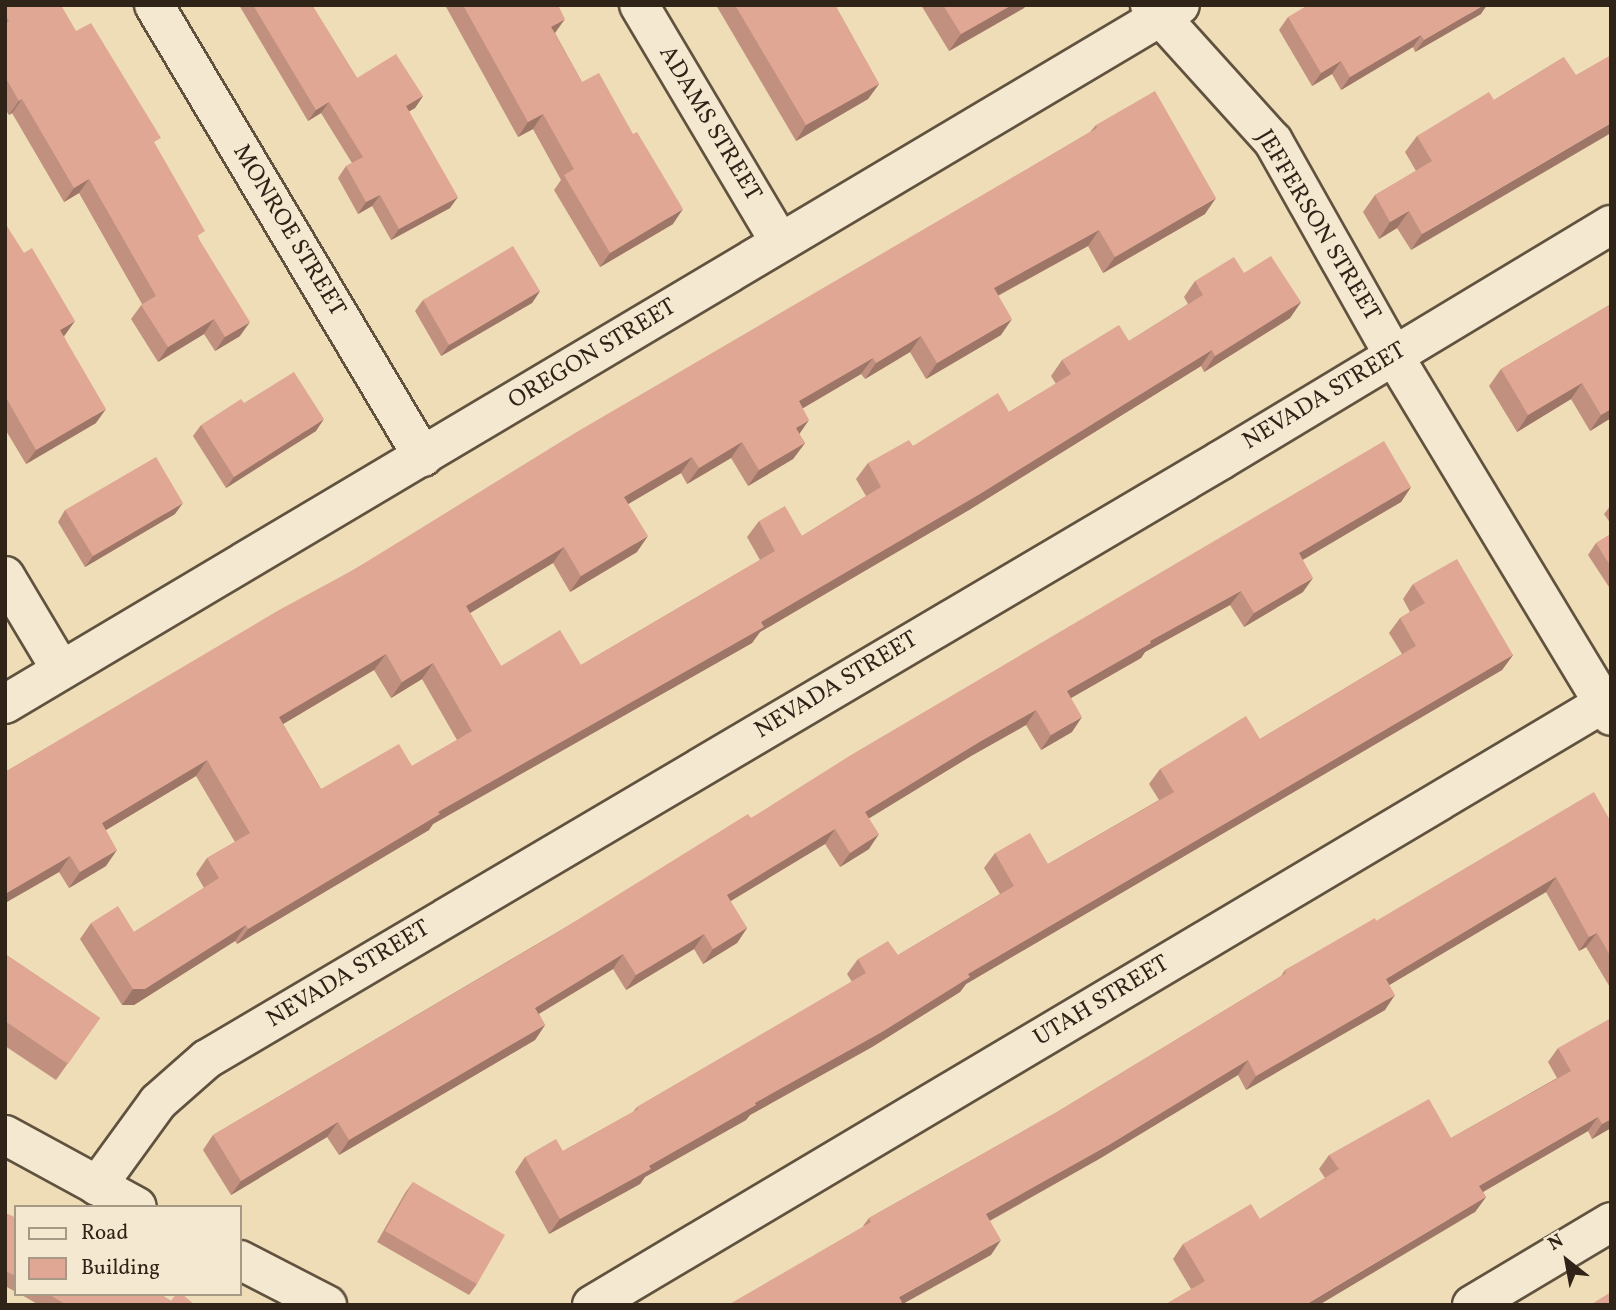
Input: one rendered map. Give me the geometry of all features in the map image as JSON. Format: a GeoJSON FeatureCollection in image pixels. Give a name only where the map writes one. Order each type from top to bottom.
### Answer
{"type":"FeatureCollection","features":[{"type":"Feature","properties":{"kind":"street","name":"MONROE STREET"},"geometry":{"type":"LineString","coordinates":[[154,5],[423,457]]}},
{"type":"Feature","properties":{"kind":"street","name":"ADAMS STREET"},"geometry":{"type":"LineString","coordinates":[[639,5],[780,242]]}},
{"type":"Feature","properties":{"kind":"street","name":"OREGON STREET"},"geometry":{"type":"LineString","coordinates":[[5,704],[423,457],[1164,9]]}},
{"type":"Feature","properties":{"kind":"street","name":"JEFFERSON STREET"},"geometry":{"type":"LineString","coordinates":[[1164,9],[1273,141],[1394,356],[1608,706]]}},
{"type":"Feature","properties":{"kind":"street","name":"NEVADA STREET"},"geometry":{"type":"LineString","coordinates":[[97,1186],[158,1102],[207,1059],[1611,225]]}},
{"type":"Feature","properties":{"kind":"street"},"geometry":{"type":"LineString","coordinates":[[5,576],[61,670]]}},
{"type":"Feature","properties":{"kind":"street","name":"UTAH STREET"},"geometry":{"type":"LineString","coordinates":[[592,1305],[1608,706]]}},
{"type":"Feature","properties":{"kind":"street"},"geometry":{"type":"LineString","coordinates":[[5,1135],[133,1205]]}},
{"type":"Feature","properties":{"kind":"street"},"geometry":{"type":"LineString","coordinates":[[1472,1305],[1611,1222]]}},
{"type":"Feature","properties":{"kind":"street"},"geometry":{"type":"LineString","coordinates":[[242,1260],[327,1305]]}},
{"type":"Feature","properties":{"kind":"building"},"geometry":{"type":"Polygon","coordinates":[[[5,5],[61,5],[76,31],[91,23],[161,138],[154,142],[205,231],[197,236],[250,322],[225,337],[214,319],[168,347],[141,305],[156,296],[89,179],[74,188],[22,99],[19,101],[5,77],[5,24],[9,21],[5,15],[5,5]]]}},
{"type":"Feature","properties":{"kind":"building"},"geometry":{"type":"Polygon","coordinates":[[[253,5],[312,5],[357,78],[396,54],[423,96],[406,106],[458,197],[399,229],[380,195],[366,202],[346,166],[363,157],[329,102],[316,110],[253,5]]]}},
{"type":"Feature","properties":{"kind":"building"},"geometry":{"type":"Polygon","coordinates":[[[463,5],[558,5],[565,19],[551,27],[582,82],[599,73],[633,134],[637,132],[683,209],[610,253],[564,175],[574,169],[543,114],[528,122],[463,5]]]}},
{"type":"Feature","properties":{"kind":"building"},"geometry":{"type":"Polygon","coordinates":[[[735,5],[835,5],[879,84],[806,125],[735,5]]]}},
{"type":"Feature","properties":{"kind":"building"},"geometry":{"type":"Polygon","coordinates":[[[943,5],[1012,5],[961,34],[943,5]]]}},
{"type":"Feature","properties":{"kind":"building"},"geometry":{"type":"Polygon","coordinates":[[[1308,5],[1484,5],[1424,40],[1421,35],[1350,77],[1341,61],[1321,73],[1288,17],[1308,5]]]}},
{"type":"Feature","properties":{"kind":"building"},"geometry":{"type":"Polygon","coordinates":[[[1611,55],[1611,123],[1422,234],[1409,211],[1390,222],[1375,195],[1432,161],[1417,136],[1489,92],[1494,100],[1564,57],[1576,75],[1611,55]]]}},
{"type":"Feature","properties":{"kind":"building"},"geometry":{"type":"Polygon","coordinates":[[[1155,91],[1216,198],[1115,257],[1099,230],[994,288],[1012,319],[937,363],[921,336],[876,363],[873,358],[799,401],[809,420],[796,428],[805,443],[759,470],[742,442],[699,468],[692,457],[624,497],[648,536],[581,576],[564,547],[466,606],[501,666],[560,630],[581,665],[775,551],[759,521],[785,506],[802,536],[881,487],[868,463],[909,440],[913,446],[998,393],[1009,412],[1071,374],[1062,360],[1119,325],[1129,341],[1203,295],[1195,281],[1234,257],[1244,273],[1271,256],[1301,302],[1215,356],[1212,350],[980,494],[761,622],[764,627],[438,812],[440,814],[248,929],[246,925],[145,989],[133,989],[91,923],[118,906],[134,932],[219,878],[207,858],[250,833],[207,760],[102,823],[117,850],[80,872],[70,856],[5,894],[5,772],[279,610],[355,569],[575,433],[1097,128],[1096,125],[1155,91]],[[386,654],[279,717],[321,789],[399,744],[412,766],[472,731],[433,663],[402,682],[386,654]]]}},
{"type":"Feature","properties":{"kind":"building"},"geometry":{"type":"Polygon","coordinates":[[[5,223],[24,253],[32,248],[75,321],[60,330],[106,409],[36,450],[5,396],[5,223]]]}},
{"type":"Feature","properties":{"kind":"building"},"geometry":{"type":"Polygon","coordinates":[[[513,246],[540,291],[449,345],[423,300],[513,246]]]}},
{"type":"Feature","properties":{"kind":"building"},"geometry":{"type":"Polygon","coordinates":[[[1611,304],[1611,409],[1601,415],[1582,383],[1528,415],[1501,369],[1611,304]]]}},
{"type":"Feature","properties":{"kind":"building"},"geometry":{"type":"Polygon","coordinates":[[[294,372],[324,419],[234,477],[201,425],[241,399],[244,403],[294,372]]]}},
{"type":"Feature","properties":{"kind":"building"},"geometry":{"type":"Polygon","coordinates":[[[1384,441],[1411,487],[1299,553],[1313,578],[1254,613],[1241,591],[1067,691],[1082,717],[1051,735],[1036,710],[865,812],[879,834],[850,853],[835,829],[727,895],[747,928],[713,949],[704,934],[636,975],[623,954],[535,1008],[545,1025],[349,1140],[338,1122],[241,1181],[213,1135],[545,940],[748,814],[751,818],[851,755],[1384,441]]]}},
{"type":"Feature","properties":{"kind":"building"},"geometry":{"type":"Polygon","coordinates":[[[156,457],[183,503],[93,556],[65,510],[156,457]]]}},
{"type":"Feature","properties":{"kind":"building"},"geometry":{"type":"Polygon","coordinates":[[[1611,534],[1611,567],[1596,543],[1611,534]]]}},
{"type":"Feature","properties":{"kind":"building"},"geometry":{"type":"Polygon","coordinates":[[[1457,559],[1513,655],[968,974],[970,977],[882,1032],[755,1103],[756,1105],[649,1166],[651,1169],[560,1219],[525,1157],[556,1139],[563,1151],[866,973],[858,959],[888,941],[898,955],[1014,886],[995,853],[1030,833],[1048,864],[1174,792],[1160,769],[1246,716],[1260,739],[1416,646],[1400,618],[1425,603],[1413,584],[1457,559]]]}},
{"type":"Feature","properties":{"kind":"building"},"geometry":{"type":"Polygon","coordinates":[[[1594,792],[1611,822],[1611,957],[1597,933],[1589,937],[1556,877],[1386,979],[1395,995],[1256,1076],[1248,1060],[1109,1145],[986,1214],[1001,1240],[899,1297],[902,1302],[899,1305],[728,1305],[871,1222],[869,1218],[1057,1112],[1286,973],[1285,970],[1375,918],[1376,921],[1594,792]]]}},
{"type":"Feature","properties":{"kind":"building"},"geometry":{"type":"Polygon","coordinates":[[[5,954],[100,1018],[68,1064],[5,1021],[5,954]]]}},
{"type":"Feature","properties":{"kind":"building"},"geometry":{"type":"Polygon","coordinates":[[[1611,1018],[1611,1119],[1602,1124],[1598,1117],[1479,1186],[1486,1197],[1305,1305],[1164,1305],[1205,1281],[1183,1244],[1251,1204],[1260,1219],[1339,1169],[1329,1155],[1429,1099],[1451,1138],[1571,1071],[1558,1048],[1611,1018]]]}},
{"type":"Feature","properties":{"kind":"building"},"geometry":{"type":"Polygon","coordinates":[[[413,1182],[505,1235],[477,1284],[385,1231],[413,1182]]]}},
{"type":"Feature","properties":{"kind":"building"},"geometry":{"type":"Polygon","coordinates":[[[5,1213],[14,1217],[14,1275],[5,1271],[5,1213]]]}},
{"type":"Feature","properties":{"kind":"building"},"geometry":{"type":"Polygon","coordinates":[[[1611,1292],[1611,1305],[1590,1305],[1611,1292]]]}},
{"type":"Feature","properties":{"kind":"building"},"geometry":{"type":"Polygon","coordinates":[[[51,1296],[163,1296],[171,1301],[175,1296],[184,1296],[195,1305],[67,1305],[51,1296]]]}}]}
